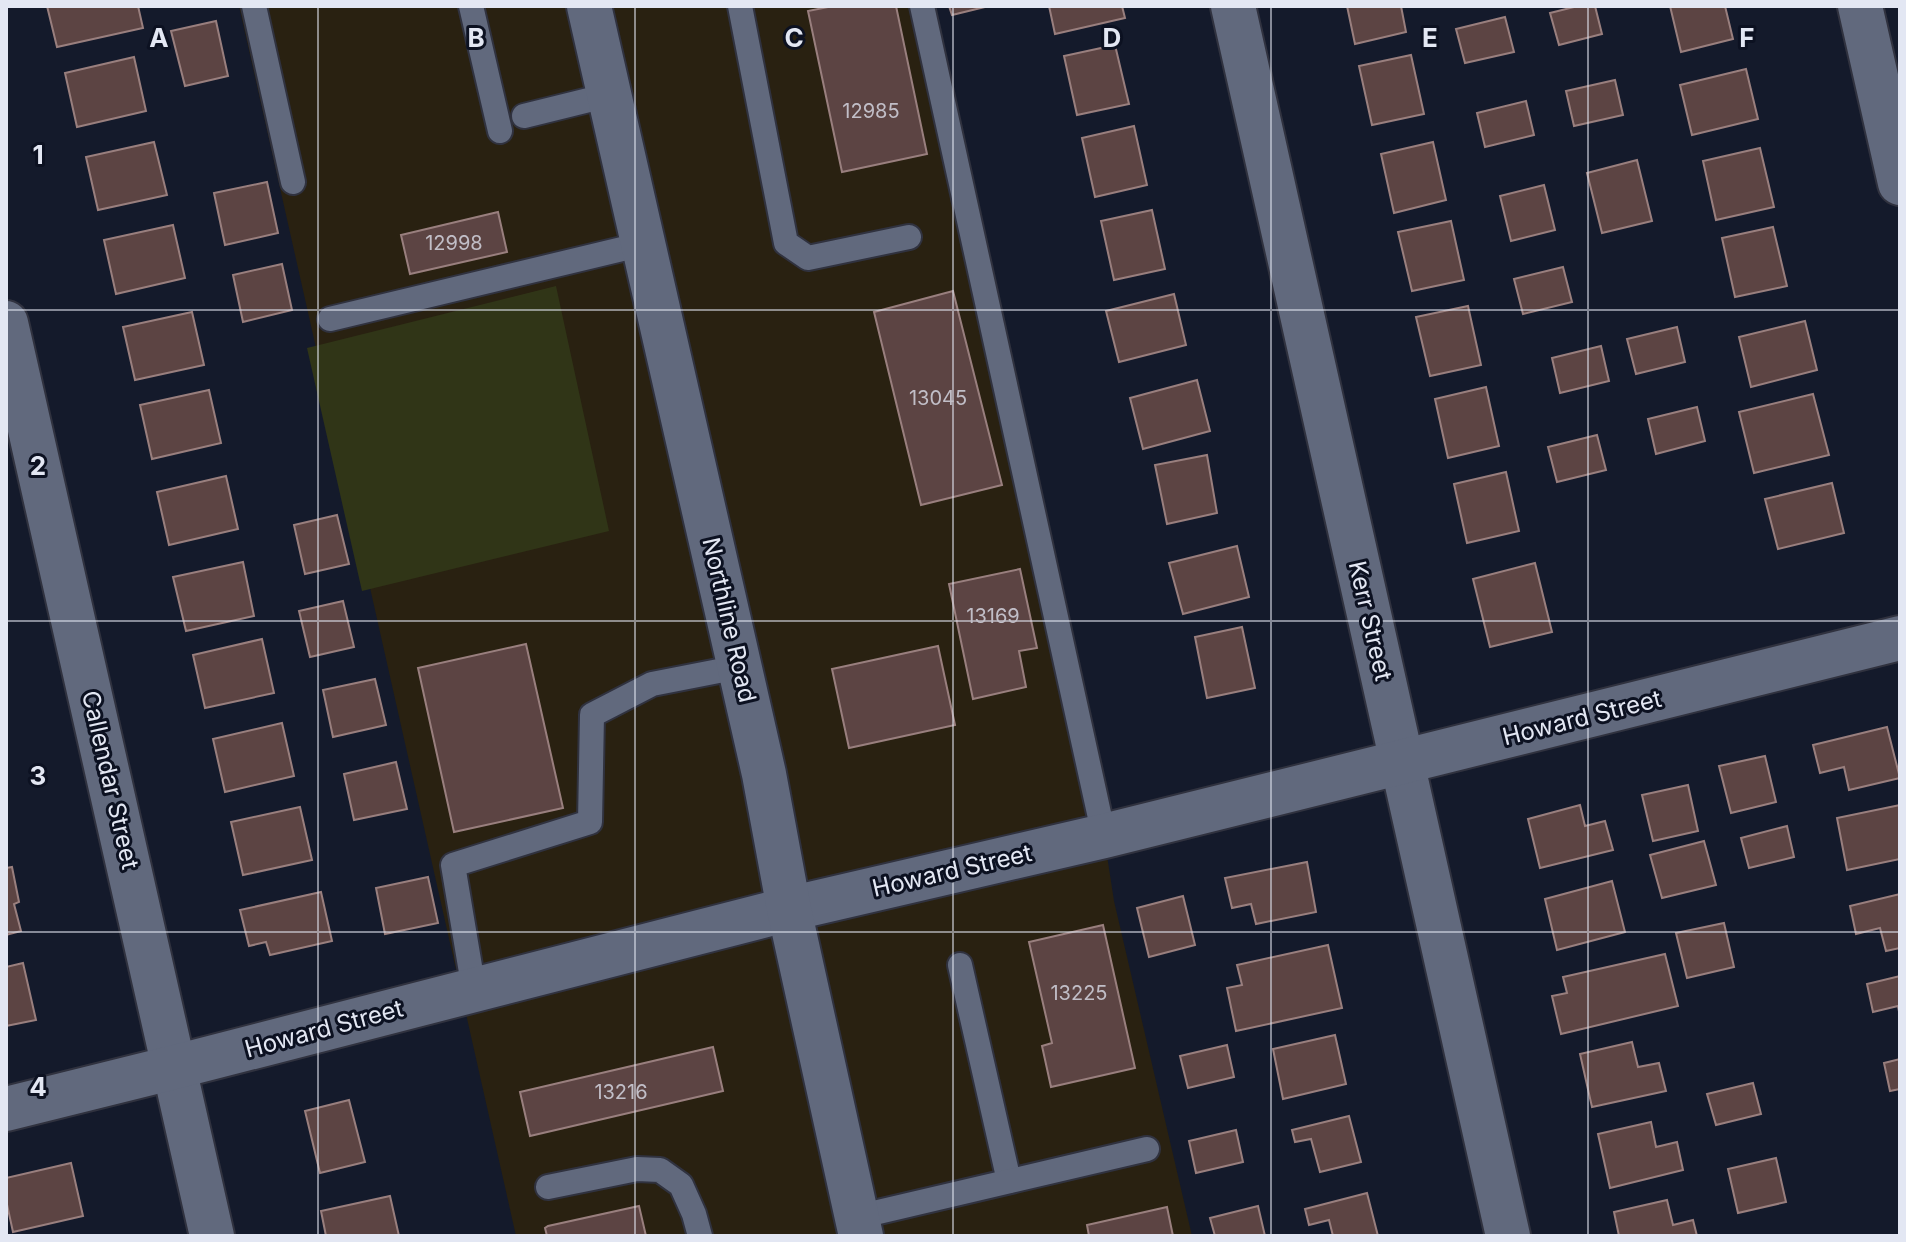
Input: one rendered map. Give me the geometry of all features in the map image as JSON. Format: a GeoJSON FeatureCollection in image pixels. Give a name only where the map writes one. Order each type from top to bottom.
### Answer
{"type":"FeatureCollection","features":[{"type":"Feature","properties":{"kind":"street","name":"Northline Road"},"geometry":{"type":"LineString","coordinates":[[589,6],[764,774],[789,909],[859,1226]]}},
{"type":"Feature","properties":{"kind":"street","name":"Kerr Street"},"geometry":{"type":"LineString","coordinates":[[1233,6],[1508,1236]]}},
{"type":"Feature","properties":{"kind":"street"},"geometry":{"type":"LineString","coordinates":[[1860,6],[1900,183]]}},
{"type":"Feature","properties":{"kind":"street","name":"Callendar Street"},"geometry":{"type":"LineString","coordinates":[[6,323],[212,1236]]}},
{"type":"Feature","properties":{"kind":"street","name":"Howard Street"},"geometry":{"type":"LineString","coordinates":[[6,1109],[789,909],[1104,836],[1900,638]]}},
{"type":"Feature","properties":{"kind":"lane"},"geometry":{"type":"LineString","coordinates":[[254,6],[293,182]]}},
{"type":"Feature","properties":{"kind":"lane"},"geometry":{"type":"LineString","coordinates":[[471,6],[500,131]]}},
{"type":"Feature","properties":{"kind":"lane"},"geometry":{"type":"LineString","coordinates":[[740,6],[786,243],[808,258],[909,237]]}},
{"type":"Feature","properties":{"kind":"lane"},"geometry":{"type":"LineString","coordinates":[[922,6],[1104,836]]}},
{"type":"Feature","properties":{"kind":"lane"},"geometry":{"type":"LineString","coordinates":[[524,116],[609,95]]}},
{"type":"Feature","properties":{"kind":"lane"},"geometry":{"type":"LineString","coordinates":[[330,319],[643,244]]}},
{"type":"Feature","properties":{"kind":"lane"},"geometry":{"type":"LineString","coordinates":[[474,990],[453,865],[590,822],[592,715],[652,684],[739,667]]}},
{"type":"Feature","properties":{"kind":"lane"},"geometry":{"type":"LineString","coordinates":[[960,965],[1009,1181]]}},
{"type":"Feature","properties":{"kind":"lane"},"geometry":{"type":"LineString","coordinates":[[859,1226],[1009,1181],[1147,1149]]}},
{"type":"Feature","properties":{"kind":"lane"},"geometry":{"type":"LineString","coordinates":[[548,1187],[637,1169],[660,1170],[681,1185],[700,1236]]}},
{"type":"Feature","properties":{"kind":"shaded area"},"geometry":{"type":"Polygon","coordinates":[[[239,6],[922,6],[1104,836],[1114,901],[1192,1236],[516,1236],[239,6]]]}},
{"type":"Feature","properties":{"kind":"green space"},"geometry":{"type":"Polygon","coordinates":[[[556,286],[609,531],[362,591],[307,348],[556,286]]]}},
{"type":"Feature","properties":{"kind":"building"},"geometry":{"type":"Polygon","coordinates":[[[47,6],[138,6],[143,28],[57,47],[47,6]]]}},
{"type":"Feature","properties":{"kind":"building"},"geometry":{"type":"Polygon","coordinates":[[[833,6],[896,6],[927,154],[842,172],[808,11],[833,6]]]}},
{"type":"Feature","properties":{"kind":"building"},"geometry":{"type":"Polygon","coordinates":[[[949,6],[989,6],[952,15],[949,6]]]}},
{"type":"Feature","properties":{"kind":"building"},"geometry":{"type":"Polygon","coordinates":[[[1049,6],[1122,6],[1125,18],[1055,34],[1049,6]]]}},
{"type":"Feature","properties":{"kind":"building"},"geometry":{"type":"Polygon","coordinates":[[[1347,6],[1401,6],[1406,32],[1355,44],[1347,6]]]}},
{"type":"Feature","properties":{"kind":"building"},"geometry":{"type":"Polygon","coordinates":[[[1578,6],[1595,6],[1602,34],[1559,45],[1550,13],[1578,6]]]}},
{"type":"Feature","properties":{"kind":"building"},"geometry":{"type":"Polygon","coordinates":[[[1670,6],[1725,6],[1733,39],[1681,52],[1670,6]]]}},
{"type":"Feature","properties":{"kind":"building"},"geometry":{"type":"Polygon","coordinates":[[[1505,17],[1514,52],[1465,63],[1456,29],[1505,17]]]}},
{"type":"Feature","properties":{"kind":"building"},"geometry":{"type":"Polygon","coordinates":[[[216,21],[228,76],[185,86],[171,31],[216,21]]]}},
{"type":"Feature","properties":{"kind":"building"},"geometry":{"type":"Polygon","coordinates":[[[1115,45],[1129,104],[1077,115],[1064,56],[1115,45]]]}},
{"type":"Feature","properties":{"kind":"building"},"geometry":{"type":"Polygon","coordinates":[[[1411,55],[1424,114],[1372,125],[1359,66],[1411,55]]]}},
{"type":"Feature","properties":{"kind":"building"},"geometry":{"type":"Polygon","coordinates":[[[134,57],[146,111],[77,127],[65,73],[134,57]]]}},
{"type":"Feature","properties":{"kind":"building"},"geometry":{"type":"Polygon","coordinates":[[[1746,69],[1758,119],[1692,135],[1680,85],[1746,69]]]}},
{"type":"Feature","properties":{"kind":"building"},"geometry":{"type":"Polygon","coordinates":[[[1615,80],[1623,115],[1574,126],[1566,91],[1615,80]]]}},
{"type":"Feature","properties":{"kind":"building"},"geometry":{"type":"Polygon","coordinates":[[[1526,101],[1534,135],[1485,147],[1477,113],[1526,101]]]}},
{"type":"Feature","properties":{"kind":"building"},"geometry":{"type":"Polygon","coordinates":[[[1134,126],[1147,185],[1095,197],[1082,138],[1134,126]]]}},
{"type":"Feature","properties":{"kind":"building"},"geometry":{"type":"Polygon","coordinates":[[[154,142],[167,195],[98,210],[86,157],[154,142]]]}},
{"type":"Feature","properties":{"kind":"building"},"geometry":{"type":"Polygon","coordinates":[[[1433,142],[1446,200],[1394,213],[1381,154],[1433,142]]]}},
{"type":"Feature","properties":{"kind":"building"},"geometry":{"type":"Polygon","coordinates":[[[1760,148],[1774,207],[1716,220],[1703,161],[1760,148]]]}},
{"type":"Feature","properties":{"kind":"building"},"geometry":{"type":"Polygon","coordinates":[[[1637,160],[1652,221],[1602,233],[1587,173],[1637,160]]]}},
{"type":"Feature","properties":{"kind":"building"},"geometry":{"type":"Polygon","coordinates":[[[267,182],[278,233],[225,245],[214,193],[267,182]]]}},
{"type":"Feature","properties":{"kind":"building"},"geometry":{"type":"Polygon","coordinates":[[[1544,185],[1555,230],[1511,241],[1500,196],[1544,185]]]}},
{"type":"Feature","properties":{"kind":"building"},"geometry":{"type":"Polygon","coordinates":[[[1152,210],[1165,269],[1114,280],[1101,221],[1152,210]]]}},
{"type":"Feature","properties":{"kind":"building"},"geometry":{"type":"Polygon","coordinates":[[[498,212],[507,252],[410,274],[401,235],[498,212]]]}},
{"type":"Feature","properties":{"kind":"building"},"geometry":{"type":"Polygon","coordinates":[[[1451,221],[1464,280],[1412,291],[1398,232],[1451,221]]]}},
{"type":"Feature","properties":{"kind":"building"},"geometry":{"type":"Polygon","coordinates":[[[173,225],[185,278],[116,294],[104,240],[173,225]]]}},
{"type":"Feature","properties":{"kind":"building"},"geometry":{"type":"Polygon","coordinates":[[[1773,227],[1787,286],[1735,297],[1722,238],[1773,227]]]}},
{"type":"Feature","properties":{"kind":"building"},"geometry":{"type":"Polygon","coordinates":[[[282,264],[292,310],[243,322],[233,275],[282,264]]]}},
{"type":"Feature","properties":{"kind":"building"},"geometry":{"type":"Polygon","coordinates":[[[1563,267],[1572,302],[1523,314],[1514,279],[1563,267]]]}},
{"type":"Feature","properties":{"kind":"building"},"geometry":{"type":"Polygon","coordinates":[[[953,291],[1002,485],[921,505],[874,312],[953,291]]]}},
{"type":"Feature","properties":{"kind":"building"},"geometry":{"type":"Polygon","coordinates":[[[1174,294],[1186,345],[1119,362],[1106,311],[1174,294]]]}},
{"type":"Feature","properties":{"kind":"building"},"geometry":{"type":"Polygon","coordinates":[[[1468,306],[1481,365],[1430,376],[1416,317],[1468,306]]]}},
{"type":"Feature","properties":{"kind":"building"},"geometry":{"type":"Polygon","coordinates":[[[192,312],[204,365],[135,380],[123,327],[192,312]]]}},
{"type":"Feature","properties":{"kind":"building"},"geometry":{"type":"Polygon","coordinates":[[[1805,321],[1817,370],[1751,387],[1739,337],[1805,321]]]}},
{"type":"Feature","properties":{"kind":"building"},"geometry":{"type":"Polygon","coordinates":[[[1677,327],[1685,362],[1636,374],[1627,339],[1677,327]]]}},
{"type":"Feature","properties":{"kind":"building"},"geometry":{"type":"Polygon","coordinates":[[[1601,346],[1609,381],[1560,393],[1552,358],[1601,346]]]}},
{"type":"Feature","properties":{"kind":"building"},"geometry":{"type":"Polygon","coordinates":[[[1197,380],[1210,431],[1143,449],[1130,398],[1197,380]]]}},
{"type":"Feature","properties":{"kind":"building"},"geometry":{"type":"Polygon","coordinates":[[[1486,387],[1499,446],[1448,458],[1435,399],[1486,387]]]}},
{"type":"Feature","properties":{"kind":"building"},"geometry":{"type":"Polygon","coordinates":[[[209,390],[221,443],[152,459],[140,405],[209,390]]]}},
{"type":"Feature","properties":{"kind":"building"},"geometry":{"type":"Polygon","coordinates":[[[1813,394],[1829,455],[1754,473],[1739,412],[1813,394]]]}},
{"type":"Feature","properties":{"kind":"building"},"geometry":{"type":"Polygon","coordinates":[[[1697,407],[1705,441],[1656,454],[1648,419],[1697,407]]]}},
{"type":"Feature","properties":{"kind":"building"},"geometry":{"type":"Polygon","coordinates":[[[1597,435],[1606,470],[1557,482],[1548,447],[1597,435]]]}},
{"type":"Feature","properties":{"kind":"building"},"geometry":{"type":"Polygon","coordinates":[[[1207,455],[1217,513],[1167,524],[1155,465],[1207,455]]]}},
{"type":"Feature","properties":{"kind":"building"},"geometry":{"type":"Polygon","coordinates":[[[1506,472],[1519,531],[1467,543],[1454,484],[1506,472]]]}},
{"type":"Feature","properties":{"kind":"building"},"geometry":{"type":"Polygon","coordinates":[[[226,476],[238,529],[169,545],[157,492],[226,476]]]}},
{"type":"Feature","properties":{"kind":"building"},"geometry":{"type":"Polygon","coordinates":[[[1832,483],[1844,533],[1778,549],[1765,499],[1832,483]]]}},
{"type":"Feature","properties":{"kind":"building"},"geometry":{"type":"Polygon","coordinates":[[[337,515],[349,564],[305,574],[294,525],[337,515]]]}},
{"type":"Feature","properties":{"kind":"building"},"geometry":{"type":"Polygon","coordinates":[[[1237,546],[1249,597],[1183,614],[1169,563],[1237,546]]]}},
{"type":"Feature","properties":{"kind":"building"},"geometry":{"type":"Polygon","coordinates":[[[243,562],[254,616],[186,631],[173,577],[243,562]]]}},
{"type":"Feature","properties":{"kind":"building"},"geometry":{"type":"Polygon","coordinates":[[[1535,563],[1552,632],[1490,647],[1473,579],[1535,563]]]}},
{"type":"Feature","properties":{"kind":"building"},"geometry":{"type":"Polygon","coordinates":[[[1020,569],[1037,648],[1019,651],[1026,687],[973,699],[949,584],[1020,569]]]}},
{"type":"Feature","properties":{"kind":"building"},"geometry":{"type":"Polygon","coordinates":[[[343,601],[354,647],[310,657],[299,611],[343,601]]]}},
{"type":"Feature","properties":{"kind":"building"},"geometry":{"type":"Polygon","coordinates":[[[1242,627],[1255,688],[1207,698],[1195,637],[1242,627]]]}},
{"type":"Feature","properties":{"kind":"building"},"geometry":{"type":"Polygon","coordinates":[[[262,639],[274,693],[205,708],[193,655],[262,639]]]}},
{"type":"Feature","properties":{"kind":"building"},"geometry":{"type":"Polygon","coordinates":[[[526,644],[563,808],[454,832],[418,668],[526,644]]]}},
{"type":"Feature","properties":{"kind":"building"},"geometry":{"type":"Polygon","coordinates":[[[938,646],[955,725],[849,748],[832,669],[938,646]]]}},
{"type":"Feature","properties":{"kind":"building"},"geometry":{"type":"Polygon","coordinates":[[[375,679],[386,725],[333,737],[323,690],[375,679]]]}},
{"type":"Feature","properties":{"kind":"building"},"geometry":{"type":"Polygon","coordinates":[[[282,723],[294,776],[225,792],[213,739],[282,723]]]}},
{"type":"Feature","properties":{"kind":"building"},"geometry":{"type":"Polygon","coordinates":[[[1887,727],[1900,778],[1849,790],[1844,767],[1820,773],[1813,745],[1887,727]]]}},
{"type":"Feature","properties":{"kind":"building"},"geometry":{"type":"Polygon","coordinates":[[[1765,756],[1776,802],[1731,813],[1719,766],[1765,756]]]}},
{"type":"Feature","properties":{"kind":"building"},"geometry":{"type":"Polygon","coordinates":[[[396,762],[407,809],[354,820],[344,774],[396,762]]]}},
{"type":"Feature","properties":{"kind":"building"},"geometry":{"type":"Polygon","coordinates":[[[1688,785],[1698,831],[1653,841],[1642,795],[1688,785]]]}},
{"type":"Feature","properties":{"kind":"building"},"geometry":{"type":"Polygon","coordinates":[[[1580,805],[1585,826],[1605,821],[1613,850],[1540,868],[1528,819],[1580,805]]]}},
{"type":"Feature","properties":{"kind":"building"},"geometry":{"type":"Polygon","coordinates":[[[1900,805],[1900,859],[1847,870],[1837,818],[1900,805]]]}},
{"type":"Feature","properties":{"kind":"building"},"geometry":{"type":"Polygon","coordinates":[[[300,807],[312,860],[243,875],[231,822],[300,807]]]}},
{"type":"Feature","properties":{"kind":"building"},"geometry":{"type":"Polygon","coordinates":[[[1787,826],[1794,857],[1749,868],[1741,838],[1787,826]]]}},
{"type":"Feature","properties":{"kind":"building"},"geometry":{"type":"Polygon","coordinates":[[[1704,841],[1716,885],[1662,898],[1650,855],[1704,841]]]}},
{"type":"Feature","properties":{"kind":"building"},"geometry":{"type":"Polygon","coordinates":[[[1307,862],[1316,912],[1256,924],[1251,904],[1232,908],[1225,878],[1307,862]]]}},
{"type":"Feature","properties":{"kind":"building"},"geometry":{"type":"Polygon","coordinates":[[[12,867],[19,902],[14,904],[21,931],[6,935],[6,868],[12,867]]]}},
{"type":"Feature","properties":{"kind":"building"},"geometry":{"type":"Polygon","coordinates":[[[428,877],[438,923],[385,934],[376,888],[428,877]]]}},
{"type":"Feature","properties":{"kind":"building"},"geometry":{"type":"Polygon","coordinates":[[[1612,881],[1625,932],[1557,950],[1545,899],[1612,881]]]}},
{"type":"Feature","properties":{"kind":"building"},"geometry":{"type":"Polygon","coordinates":[[[321,892],[332,941],[270,955],[266,942],[249,946],[240,910],[321,892]]]}},
{"type":"Feature","properties":{"kind":"building"},"geometry":{"type":"Polygon","coordinates":[[[1900,894],[1900,948],[1886,951],[1880,928],[1856,934],[1850,906],[1900,894]]]}},
{"type":"Feature","properties":{"kind":"building"},"geometry":{"type":"Polygon","coordinates":[[[1183,896],[1195,945],[1149,957],[1137,908],[1183,896]]]}},
{"type":"Feature","properties":{"kind":"building"},"geometry":{"type":"Polygon","coordinates":[[[1724,923],[1734,967],[1687,978],[1676,933],[1724,923]]]}},
{"type":"Feature","properties":{"kind":"building"},"geometry":{"type":"Polygon","coordinates":[[[1103,925],[1135,1068],[1051,1087],[1042,1046],[1052,1043],[1029,942],[1103,925]]]}},
{"type":"Feature","properties":{"kind":"building"},"geometry":{"type":"Polygon","coordinates":[[[1328,945],[1342,1008],[1236,1031],[1227,988],[1242,985],[1237,965],[1328,945]]]}},
{"type":"Feature","properties":{"kind":"building"},"geometry":{"type":"Polygon","coordinates":[[[1665,954],[1678,1006],[1561,1034],[1552,996],[1567,993],[1563,977],[1665,954]]]}},
{"type":"Feature","properties":{"kind":"building"},"geometry":{"type":"Polygon","coordinates":[[[23,963],[36,1020],[6,1026],[6,967],[23,963]]]}},
{"type":"Feature","properties":{"kind":"building"},"geometry":{"type":"Polygon","coordinates":[[[1900,976],[1900,1017],[1898,1006],[1873,1012],[1867,984],[1900,976]]]}},
{"type":"Feature","properties":{"kind":"building"},"geometry":{"type":"Polygon","coordinates":[[[1335,1035],[1346,1084],[1283,1099],[1273,1049],[1335,1035]]]}},
{"type":"Feature","properties":{"kind":"building"},"geometry":{"type":"Polygon","coordinates":[[[1632,1042],[1638,1067],[1659,1063],[1666,1091],[1592,1107],[1580,1054],[1632,1042]]]}},
{"type":"Feature","properties":{"kind":"building"},"geometry":{"type":"Polygon","coordinates":[[[1227,1045],[1234,1077],[1188,1088],[1180,1056],[1227,1045]]]}},
{"type":"Feature","properties":{"kind":"building"},"geometry":{"type":"Polygon","coordinates":[[[713,1047],[723,1091],[530,1136],[520,1092],[713,1047]]]}},
{"type":"Feature","properties":{"kind":"building"},"geometry":{"type":"Polygon","coordinates":[[[1900,1059],[1900,1089],[1890,1091],[1884,1063],[1900,1059]]]}},
{"type":"Feature","properties":{"kind":"building"},"geometry":{"type":"Polygon","coordinates":[[[1753,1083],[1761,1114],[1716,1125],[1707,1094],[1753,1083]]]}},
{"type":"Feature","properties":{"kind":"building"},"geometry":{"type":"Polygon","coordinates":[[[349,1100],[365,1162],[320,1173],[305,1111],[349,1100]]]}},
{"type":"Feature","properties":{"kind":"building"},"geometry":{"type":"Polygon","coordinates":[[[1349,1116],[1361,1162],[1320,1172],[1311,1139],[1295,1142],[1292,1130],[1349,1116]]]}},
{"type":"Feature","properties":{"kind":"building"},"geometry":{"type":"Polygon","coordinates":[[[1651,1122],[1656,1147],[1677,1142],[1683,1170],[1610,1188],[1598,1134],[1651,1122]]]}},
{"type":"Feature","properties":{"kind":"building"},"geometry":{"type":"Polygon","coordinates":[[[1236,1130],[1243,1162],[1196,1173],[1189,1141],[1236,1130]]]}},
{"type":"Feature","properties":{"kind":"building"},"geometry":{"type":"Polygon","coordinates":[[[1776,1158],[1786,1202],[1738,1213],[1728,1169],[1776,1158]]]}},
{"type":"Feature","properties":{"kind":"building"},"geometry":{"type":"Polygon","coordinates":[[[71,1163],[83,1216],[13,1232],[6,1200],[6,1178],[71,1163]]]}},
{"type":"Feature","properties":{"kind":"building"},"geometry":{"type":"Polygon","coordinates":[[[1367,1193],[1378,1236],[1333,1236],[1329,1220],[1309,1225],[1305,1209],[1367,1193]]]}},
{"type":"Feature","properties":{"kind":"building"},"geometry":{"type":"Polygon","coordinates":[[[390,1196],[399,1236],[326,1236],[321,1211],[390,1196]]]}},
{"type":"Feature","properties":{"kind":"building"},"geometry":{"type":"Polygon","coordinates":[[[1667,1200],[1673,1225],[1693,1220],[1697,1236],[1619,1236],[1614,1212],[1667,1200]]]}},
{"type":"Feature","properties":{"kind":"building"},"geometry":{"type":"Polygon","coordinates":[[[639,1206],[646,1236],[547,1236],[545,1228],[548,1226],[639,1206]]]}},
{"type":"Feature","properties":{"kind":"building"},"geometry":{"type":"Polygon","coordinates":[[[1258,1206],[1265,1236],[1215,1236],[1210,1218],[1258,1206]]]}},
{"type":"Feature","properties":{"kind":"building"},"geometry":{"type":"Polygon","coordinates":[[[1167,1207],[1173,1236],[1089,1236],[1087,1225],[1167,1207]]]}}]}
